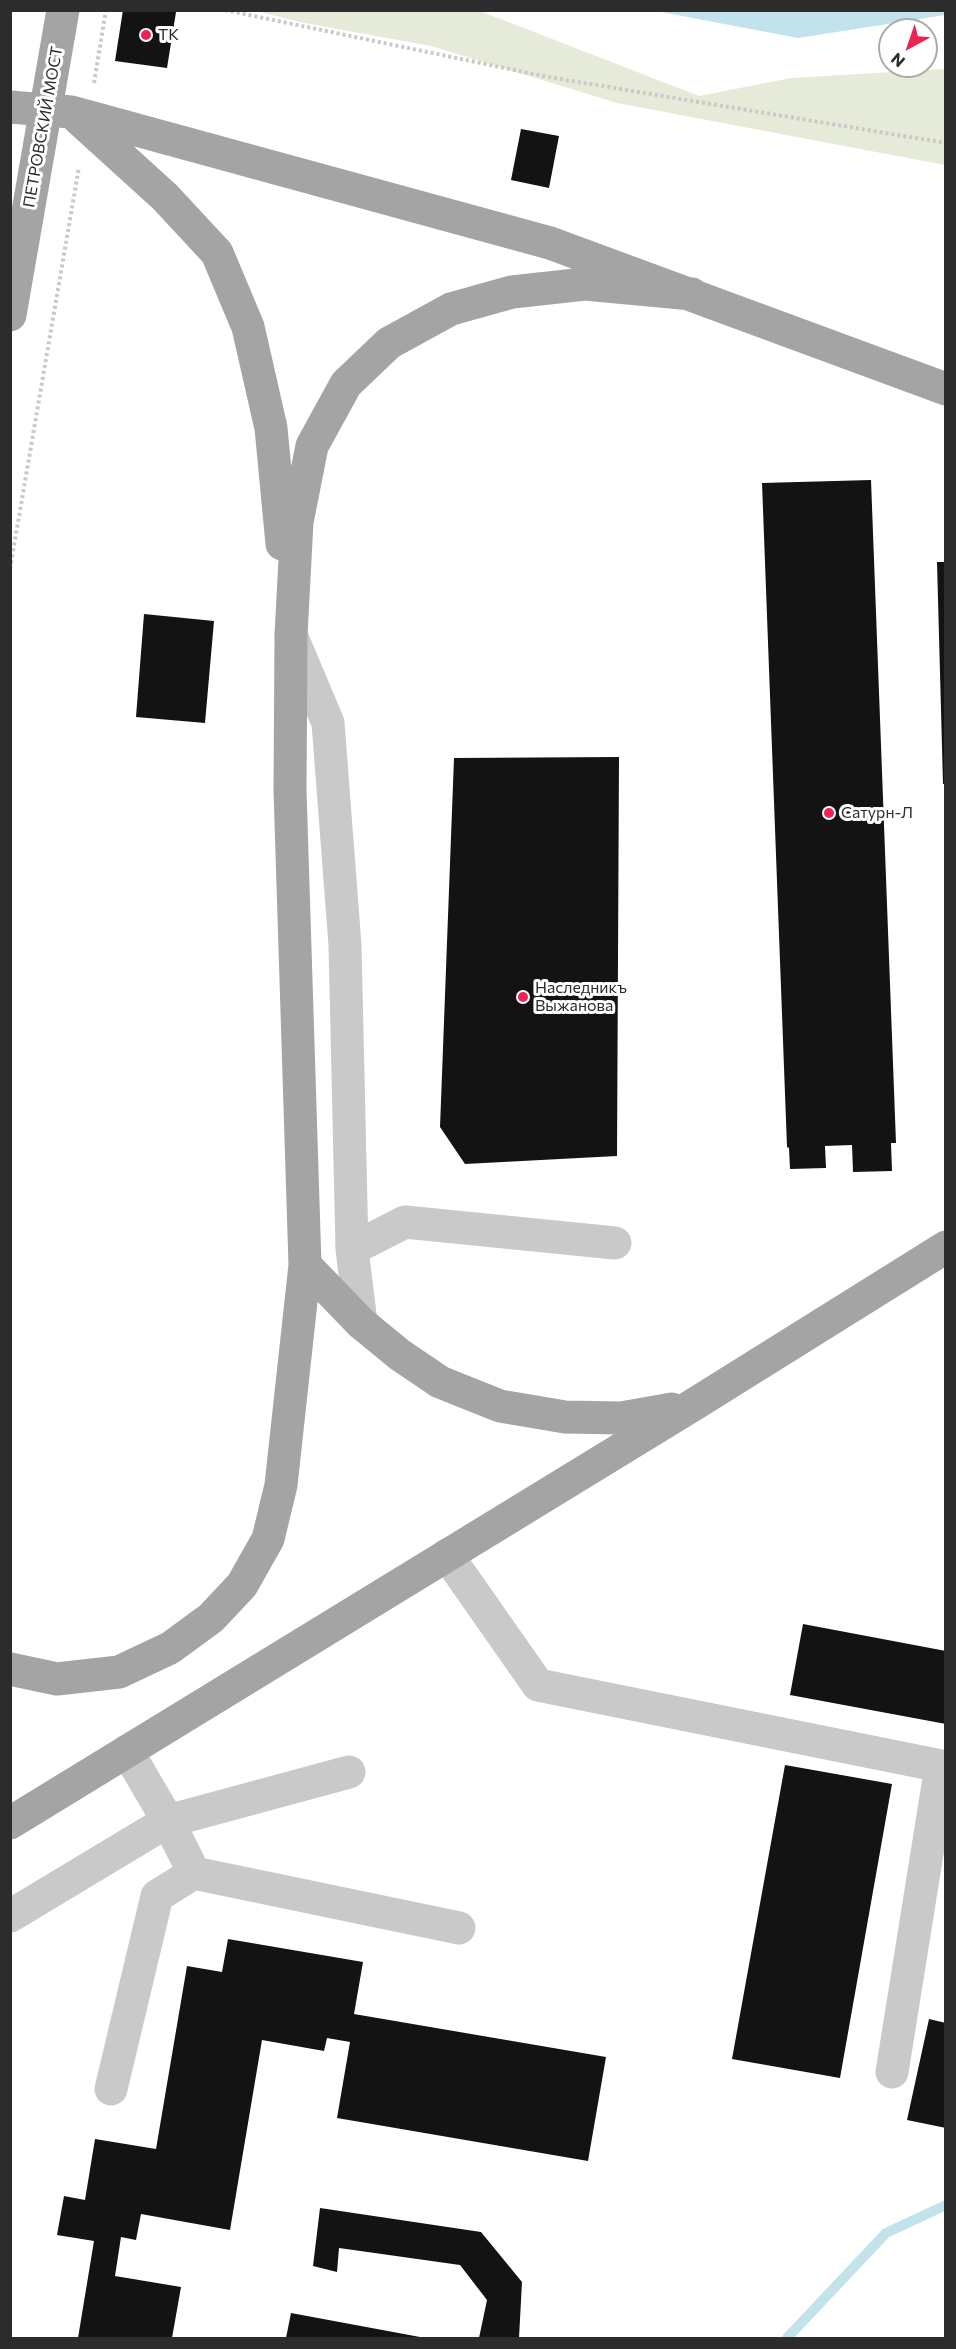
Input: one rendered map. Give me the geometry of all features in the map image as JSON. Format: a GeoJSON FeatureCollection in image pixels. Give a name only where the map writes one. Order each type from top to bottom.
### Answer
{"type":"FeatureCollection","features":[{"type":"Feature","properties":{"kind":"main road","name":"ПЕТРОВСКИЙ МОСТ"},"geometry":{"type":"LineString","coordinates":[[10,315],[63,10]]}},
{"type":"Feature","properties":{"kind":"main road"},"geometry":{"type":"LineString","coordinates":[[10,107],[82,102],[550,243],[945,389]]}},
{"type":"Feature","properties":{"kind":"main road"},"geometry":{"type":"LineString","coordinates":[[82,102],[217,253],[248,327],[271,428],[291,635]]}},
{"type":"Feature","properties":{"kind":"main road"},"geometry":{"type":"LineString","coordinates":[[10,1669],[57,1679],[119,1672],[170,1648],[211,1618],[242,1585],[268,1539],[281,1485],[305,1265],[290,790],[291,635],[297,522],[312,446],[346,384],[389,343],[451,309],[512,292],[585,284],[692,294]]}},
{"type":"Feature","properties":{"kind":"main road"},"geometry":{"type":"LineString","coordinates":[[10,1823],[693,1405],[945,1247]]}},
{"type":"Feature","properties":{"kind":"main road"},"geometry":{"type":"LineString","coordinates":[[305,1265],[361,1323],[400,1355],[440,1382],[500,1406],[565,1417],[621,1418],[693,1405]]}},
{"type":"Feature","properties":{"kind":"lane"},"geometry":{"type":"LineString","coordinates":[[291,635],[328,723],[345,945],[352,1250],[361,1323]]}},
{"type":"Feature","properties":{"kind":"lane"},"geometry":{"type":"LineString","coordinates":[[352,1250],[405,1222],[615,1243]]}},
{"type":"Feature","properties":{"kind":"lane"},"geometry":{"type":"LineString","coordinates":[[447,1555],[538,1685],[941,1766],[891,2072]]}},
{"type":"Feature","properties":{"kind":"lane"},"geometry":{"type":"LineString","coordinates":[[127,1751],[168,1821],[194,1873]]}},
{"type":"Feature","properties":{"kind":"lane"},"geometry":{"type":"LineString","coordinates":[[10,1916],[168,1821],[349,1773]]}},
{"type":"Feature","properties":{"kind":"lane"},"geometry":{"type":"LineString","coordinates":[[111,2089],[158,1896],[194,1873],[459,1928]]}},
{"type":"Feature","properties":{"kind":"path"},"geometry":{"type":"LineString","coordinates":[[82,102],[106,10]]}},
{"type":"Feature","properties":{"kind":"path"},"geometry":{"type":"LineString","coordinates":[[225,10],[548,77],[945,143]]}},
{"type":"Feature","properties":{"kind":"path"},"geometry":{"type":"LineString","coordinates":[[10,569],[80,162]]}},
{"type":"Feature","properties":{"kind":"green space"},"geometry":{"type":"Polygon","coordinates":[[[257,11],[480,11],[699,96],[791,78],[878,73],[878,78],[938,78],[938,69],[945,69],[945,165],[617,103],[431,46],[299,22],[257,11]]]}},
{"type":"Feature","properties":{"kind":"water"},"geometry":{"type":"Polygon","coordinates":[[[945,10],[945,15],[926,18],[878,18],[878,25],[798,38],[656,11],[945,10]]]}},
{"type":"Feature","properties":{"kind":"building","name":"ТК"},"geometry":{"type":"Polygon","coordinates":[[[123,10],[176,12],[167,68],[115,61],[123,10]]]}},
{"type":"Feature","properties":{"kind":"building"},"geometry":{"type":"Polygon","coordinates":[[[521,129],[559,136],[549,188],[511,180],[521,129]]]}},
{"type":"Feature","properties":{"kind":"building","name":"Сатурн-Л"},"geometry":{"type":"Polygon","coordinates":[[[871,480],[896,1143],[891,1143],[892,1171],[853,1172],[852,1145],[825,1146],[826,1168],[790,1169],[789,1148],[787,1147],[762,483],[871,480]]]}},
{"type":"Feature","properties":{"kind":"building","name":"Сатурн-Л"},"geometry":{"type":"Polygon","coordinates":[[[937,562],[946,562],[946,784],[943,784],[937,562]]]}},
{"type":"Feature","properties":{"kind":"building"},"geometry":{"type":"Polygon","coordinates":[[[144,614],[214,621],[205,723],[136,717],[144,614]]]}},
{"type":"Feature","properties":{"kind":"building"},"geometry":{"type":"Polygon","coordinates":[[[619,757],[617,1156],[465,1164],[440,1127],[454,758],[619,757]]]}},
{"type":"Feature","properties":{"kind":"building"},"geometry":{"type":"Polygon","coordinates":[[[803,1624],[946,1651],[946,1724],[790,1695],[803,1624]]]}},
{"type":"Feature","properties":{"kind":"building"},"geometry":{"type":"Polygon","coordinates":[[[785,1765],[892,1784],[840,2078],[732,2059],[785,1765]]]}},
{"type":"Feature","properties":{"kind":"building"},"geometry":{"type":"Polygon","coordinates":[[[228,1939],[363,1962],[354,2014],[606,2057],[588,2161],[337,2118],[350,2042],[327,2038],[324,2051],[262,2040],[230,2230],[141,2214],[136,2240],[121,2237],[115,2276],[181,2287],[172,2338],[78,2338],[94,2241],[57,2235],[64,2196],[85,2200],[95,2139],[156,2149],[187,1966],[222,1972],[228,1939]]]}},
{"type":"Feature","properties":{"kind":"building"},"geometry":{"type":"Polygon","coordinates":[[[929,2019],[946,2023],[946,2128],[907,2120],[929,2019]]]}},
{"type":"Feature","properties":{"kind":"building"},"geometry":{"type":"Polygon","coordinates":[[[320,2208],[481,2232],[522,2282],[519,2338],[479,2338],[487,2300],[460,2265],[339,2248],[337,2272],[313,2266],[320,2208]]]}},
{"type":"Feature","properties":{"kind":"building"},"geometry":{"type":"Polygon","coordinates":[[[291,2313],[420,2337],[420,2338],[286,2338],[291,2313]]]}},
{"type":"Feature","properties":{"kind":"waterway"},"geometry":{"type":"LineString","coordinates":[[787,2338],[886,2233],[946,2205]]}},
{"type":"Feature","properties":{"kind":"place","name":"ТК"},"geometry":{"type":"Point","coordinates":[146,35]}},
{"type":"Feature","properties":{"kind":"place","name":"Сатурн-Л"},"geometry":{"type":"Point","coordinates":[829,813]}},
{"type":"Feature","properties":{"kind":"place","name":"Наследникъ Выжанова"},"geometry":{"type":"Point","coordinates":[523,997]}}]}
